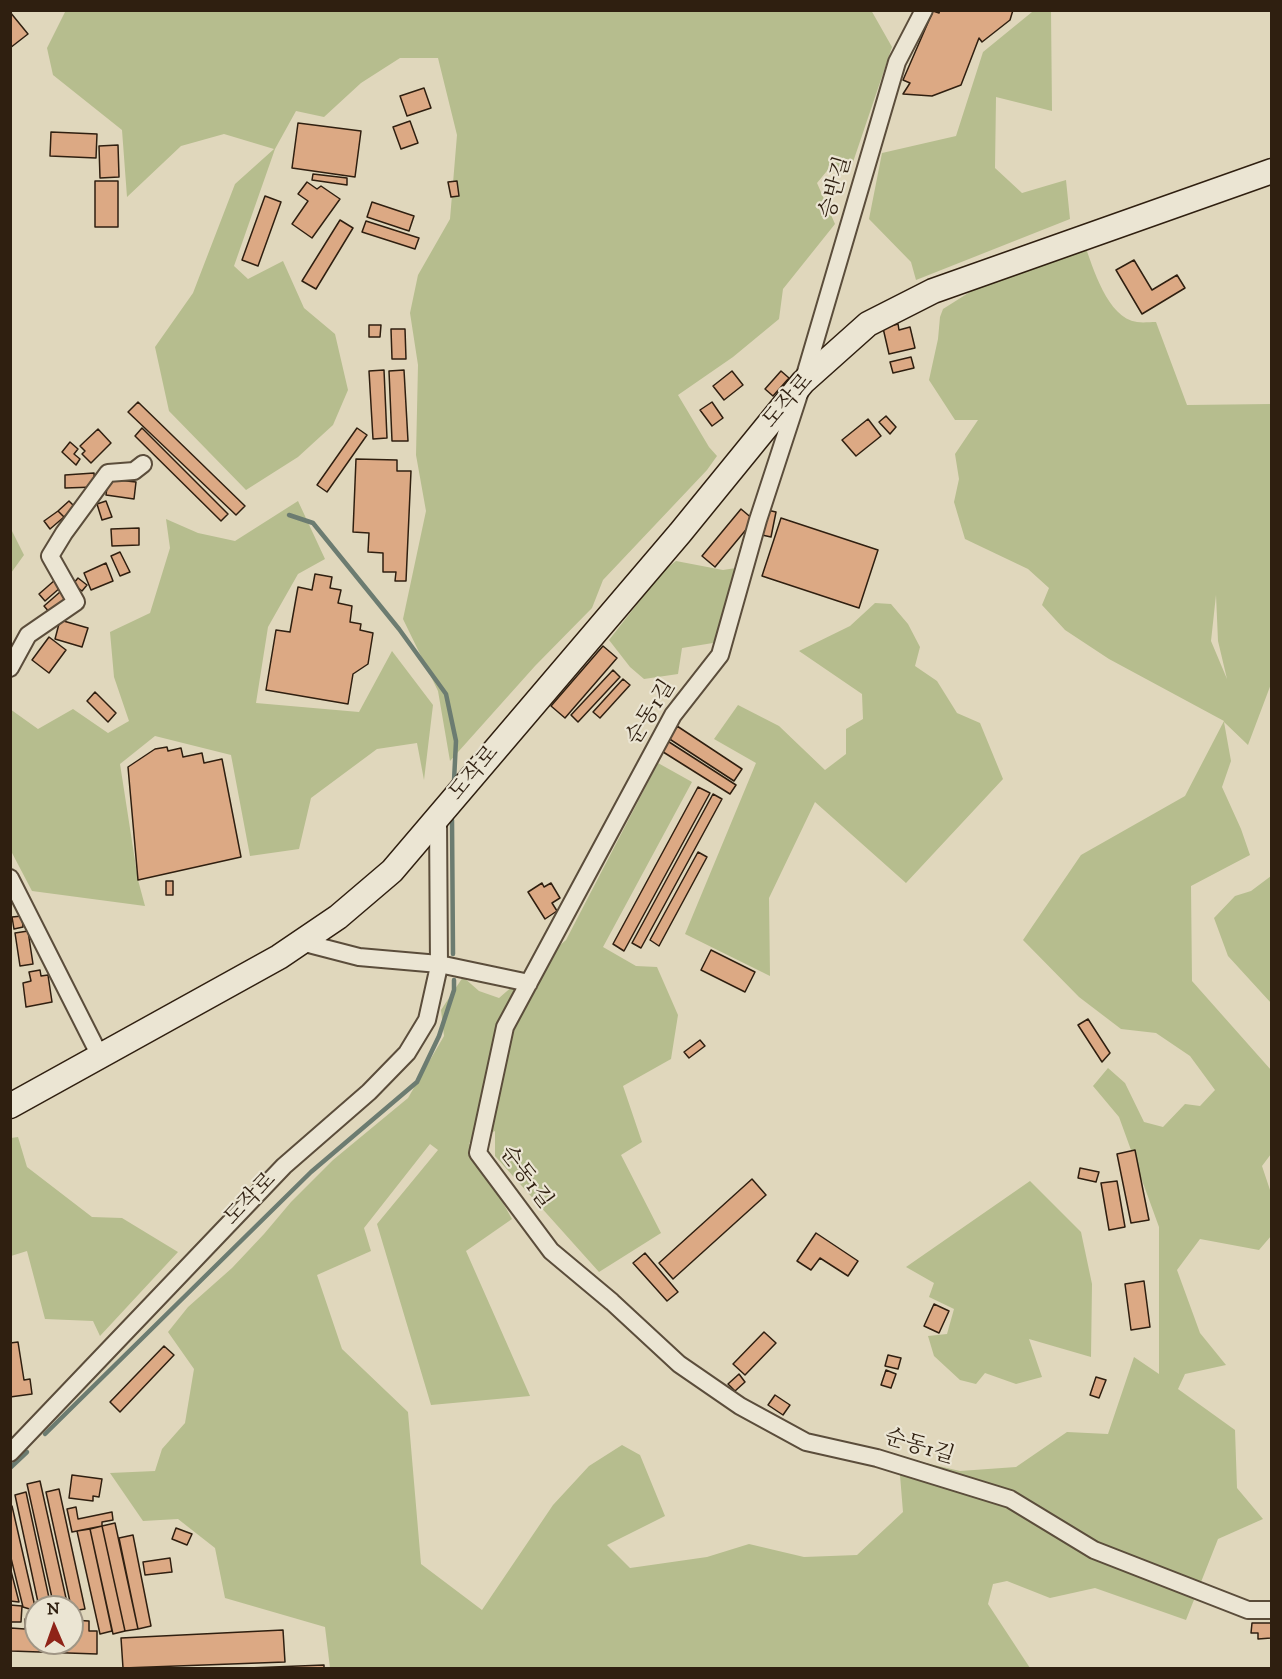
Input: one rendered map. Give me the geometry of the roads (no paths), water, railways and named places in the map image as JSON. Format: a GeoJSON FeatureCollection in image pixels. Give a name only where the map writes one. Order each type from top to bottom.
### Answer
{"type":"FeatureCollection","features":[{"type":"Feature","properties":{"kind":"street","name":"승반길"},"geometry":{"type":"LineString","coordinates":[[803,382],[897,62],[924,10]]}},
{"type":"Feature","properties":{"kind":"street","name":"도작로"},"geometry":{"type":"LineString","coordinates":[[10,1106],[279,957],[338,917],[392,871],[680,533],[803,382],[868,324],[933,291],[1272,171]]}},
{"type":"Feature","properties":{"kind":"street","name":"순동1길"},"geometry":{"type":"LineString","coordinates":[[803,382],[758,520],[720,655],[673,715],[505,1027],[478,1153],[551,1251],[612,1302],[679,1364],[740,1406],[806,1442],[877,1458],[1010,1499],[1094,1550],[1248,1610],[1272,1610]]}},
{"type":"Feature","properties":{"kind":"street"},"geometry":{"type":"LineString","coordinates":[[10,668],[28,634],[76,602],[50,556],[63,533],[108,473],[134,471],[143,464]]}},
{"type":"Feature","properties":{"kind":"street","name":"도작로"},"geometry":{"type":"LineString","coordinates":[[10,1454],[284,1166],[369,1092],[407,1053],[427,1020],[439,964],[438,818]]}},
{"type":"Feature","properties":{"kind":"street"},"geometry":{"type":"LineString","coordinates":[[10,878],[100,1056]]}},
{"type":"Feature","properties":{"kind":"street"},"geometry":{"type":"LineString","coordinates":[[301,942],[359,957],[439,964],[529,983]]}},
{"type":"Feature","properties":{"kind":"waterway"},"geometry":{"type":"LineString","coordinates":[[289,515],[313,523],[399,629],[446,694],[456,741],[454,781]]}},
{"type":"Feature","properties":{"kind":"waterway"},"geometry":{"type":"LineString","coordinates":[[452,820],[453,954]]}},
{"type":"Feature","properties":{"kind":"waterway"},"geometry":{"type":"LineString","coordinates":[[45,1434],[311,1172],[417,1082],[439,1036],[454,990],[454,980]]}},
{"type":"Feature","properties":{"kind":"waterway"},"geometry":{"type":"LineString","coordinates":[[10,1468],[27,1452]]}}]}
